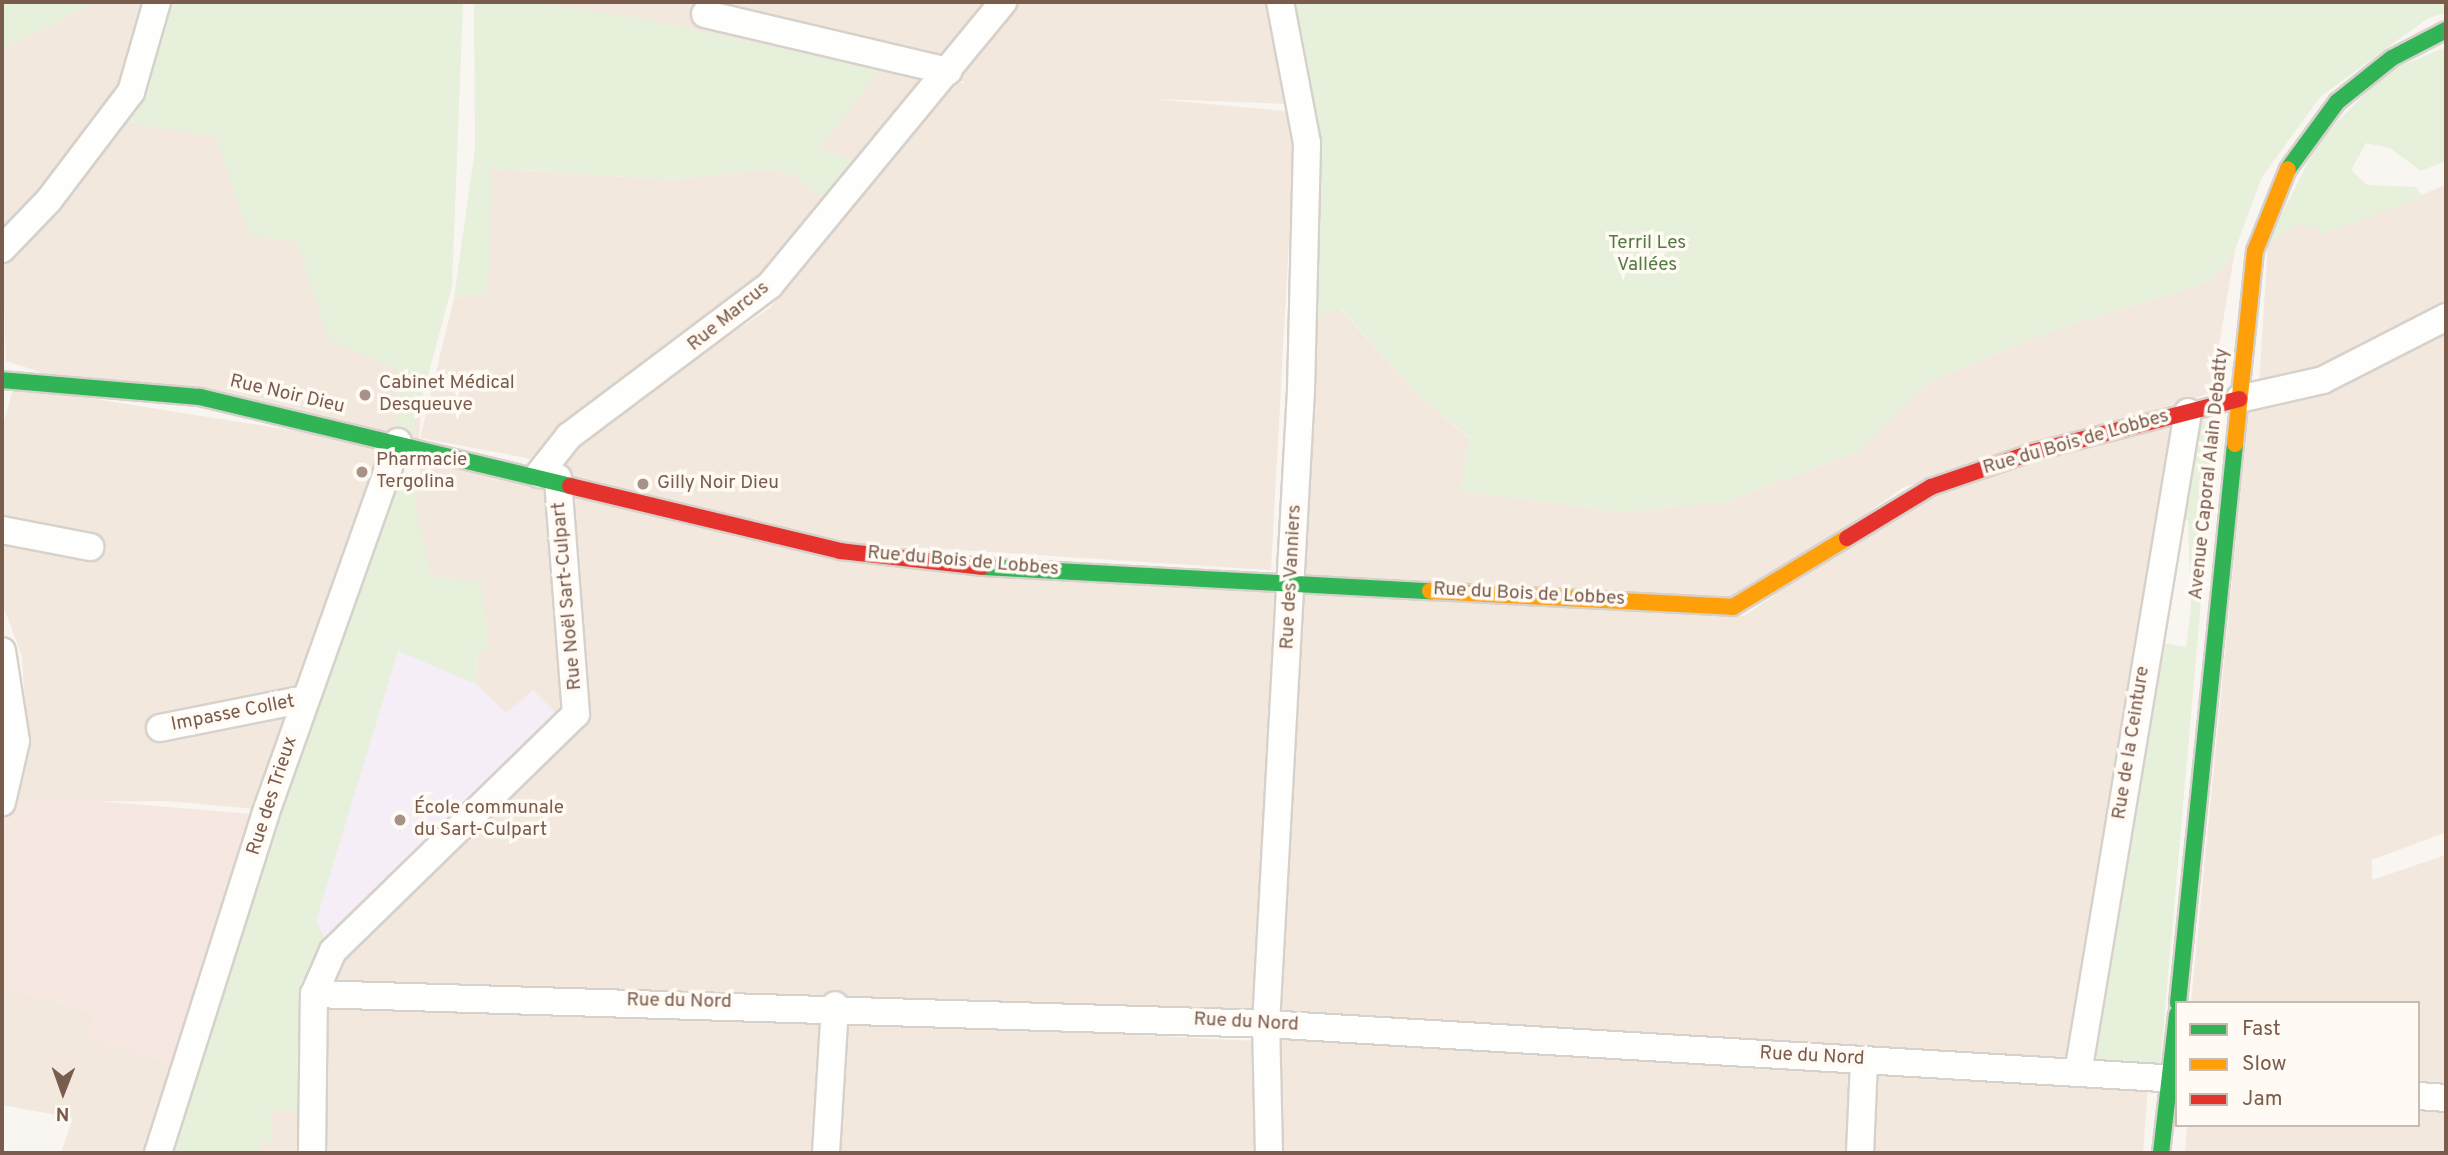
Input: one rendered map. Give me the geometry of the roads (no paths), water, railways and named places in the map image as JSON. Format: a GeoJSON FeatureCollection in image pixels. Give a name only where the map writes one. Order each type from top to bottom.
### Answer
{"type":"FeatureCollection","features":[{"type":"Feature","properties":{"kind":"street"},"geometry":{"type":"LineString","coordinates":[[2,249],[49,200],[131,92],[157,2]]}},
{"type":"Feature","properties":{"kind":"street","name":"Rue Marcus"},"geometry":{"type":"LineString","coordinates":[[549,476],[569,436],[770,285],[1003,2]]}},
{"type":"Feature","properties":{"kind":"street","name":"Rue des Vanniers"},"geometry":{"type":"LineString","coordinates":[[1269,1153],[1266,1024],[1292,581],[1307,143],[1280,2]]}},
{"type":"Feature","properties":{"kind":"street"},"geometry":{"type":"LineString","coordinates":[[705,14],[948,71]]}},
{"type":"Feature","properties":{"kind":"street","name":"Avenue Caporal Alain Debatty"},"geometry":{"type":"LineString","coordinates":[[2178,1001],[2255,251],[2284,175],[2337,102],[2392,58],[2446,30]]}},
{"type":"Feature","properties":{"kind":"street","name":"Rue du Bois de Lobbes"},"geometry":{"type":"LineString","coordinates":[[549,476],[840,551],[967,566],[1292,581],[1733,607],[1931,486],[2188,412],[2323,380],[2446,317]]}},
{"type":"Feature","properties":{"kind":"street","name":"Rue Noir Dieu"},"geometry":{"type":"LineString","coordinates":[[2,381],[200,397],[549,476]]}},
{"type":"Feature","properties":{"kind":"street","name":"Rue de la Ceinture"},"geometry":{"type":"LineString","coordinates":[[2078,1073],[2188,412]]}},
{"type":"Feature","properties":{"kind":"street","name":"Rue des Trieux"},"geometry":{"type":"LineString","coordinates":[[158,1153],[305,699],[398,442]]}},
{"type":"Feature","properties":{"kind":"street","name":"Rue Noël Sart-Culpart"},"geometry":{"type":"LineString","coordinates":[[312,1153],[314,994],[333,951],[576,715],[549,476]]}},
{"type":"Feature","properties":{"kind":"street"},"geometry":{"type":"LineString","coordinates":[[2,530],[90,547]]}},
{"type":"Feature","properties":{"kind":"street"},"geometry":{"type":"LineString","coordinates":[[2,650],[16,741],[2,802]]}},
{"type":"Feature","properties":{"kind":"street","name":"Impasse Collet"},"geometry":{"type":"LineString","coordinates":[[160,728],[305,699]]}},
{"type":"Feature","properties":{"kind":"street","name":"Rue du Nord"},"geometry":{"type":"LineString","coordinates":[[314,994],[835,1005],[1266,1024],[2174,1079]]}},
{"type":"Feature","properties":{"kind":"street"},"geometry":{"type":"LineString","coordinates":[[826,1153],[835,1005]]}},
{"type":"Feature","properties":{"kind":"street"},"geometry":{"type":"LineString","coordinates":[[2161,1153],[2174,1079],[2175,1057]]}},
{"type":"Feature","properties":{"kind":"street"},"geometry":{"type":"LineString","coordinates":[[1860,1153],[1864,1060]]}},
{"type":"Feature","properties":{"kind":"street"},"geometry":{"type":"LineString","coordinates":[[2420,1096],[2446,1098]]}},
{"type":"Feature","properties":{"kind":"place","name":"Cabinet Médical Desqueuve"},"geometry":{"type":"Point","coordinates":[365,395]}},
{"type":"Feature","properties":{"kind":"place","name":"Pharmacie Tergolina"},"geometry":{"type":"Point","coordinates":[362,472]}},
{"type":"Feature","properties":{"kind":"place","name":"Gilly Noir Dieu"},"geometry":{"type":"Point","coordinates":[643,484]}},
{"type":"Feature","properties":{"kind":"place","name":"École communale du Sart-Culpart"},"geometry":{"type":"Point","coordinates":[400,820]}},
{"type":"Feature","properties":{"kind":"park label","name":"Terril Les Vallées"},"geometry":{"type":"Point","coordinates":[1647,255]}}]}
